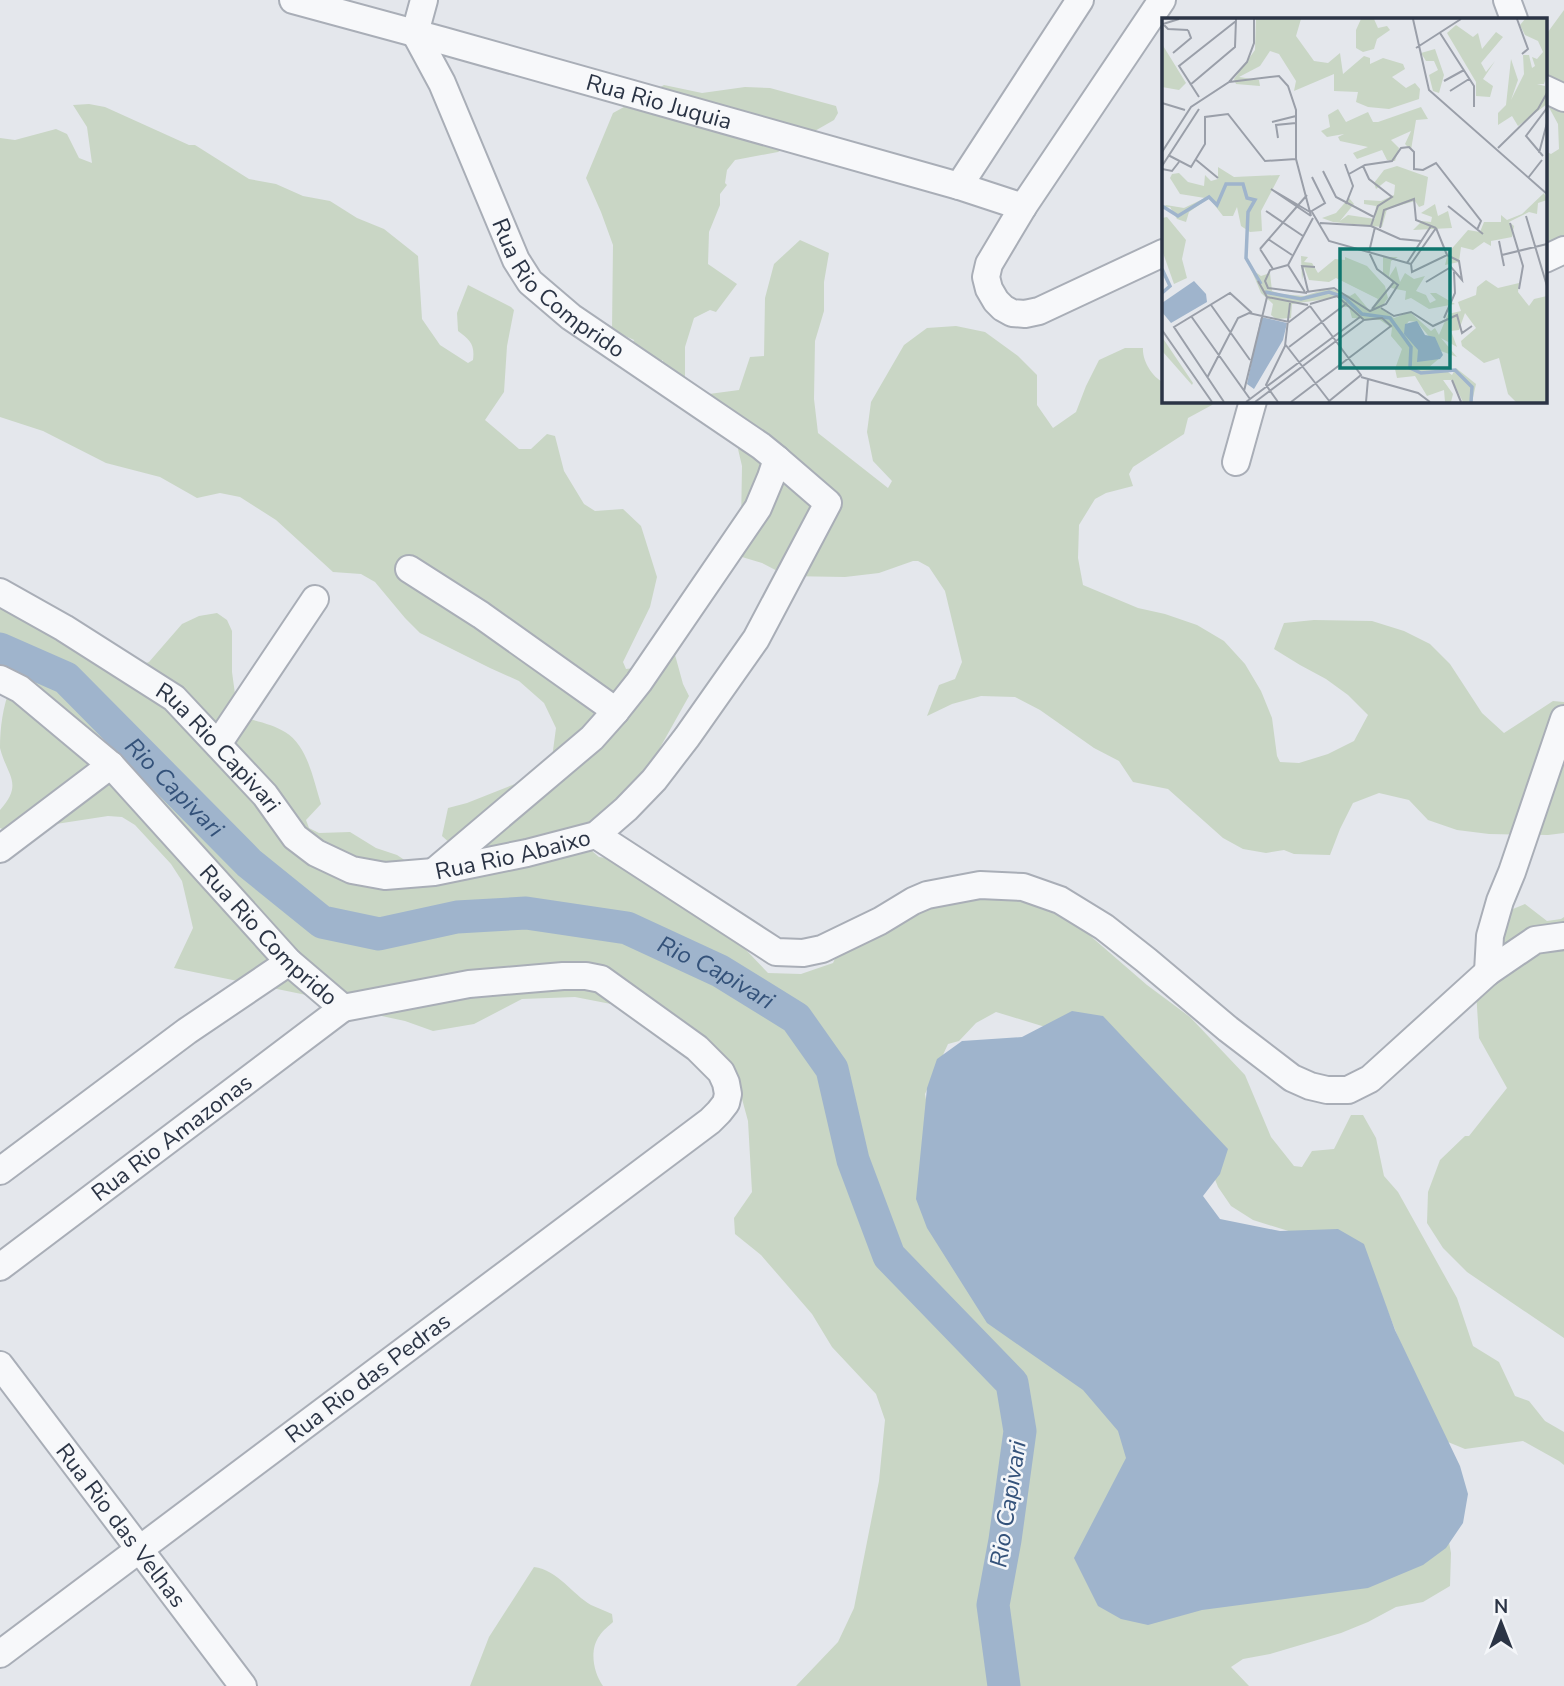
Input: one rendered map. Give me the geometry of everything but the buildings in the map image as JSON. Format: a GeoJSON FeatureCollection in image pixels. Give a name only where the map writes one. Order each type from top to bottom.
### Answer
{"type":"FeatureCollection","features":[{"type":"Feature","properties":{"kind":"street","name":"Rua Rio Juquia"},"geometry":{"type":"LineString","coordinates":[[293,0],[958,186],[1023,207]]}},
{"type":"Feature","properties":{"kind":"street"},"geometry":{"type":"LineString","coordinates":[[415,33],[424,0]]}},
{"type":"Feature","properties":{"kind":"street"},"geometry":{"type":"LineString","coordinates":[[958,186],[1080,0]]}},
{"type":"Feature","properties":{"kind":"street"},"geometry":{"type":"LineString","coordinates":[[1162,0],[1023,207],[989,264],[986,277],[989,289],[1003,309],[1025,314],[1039,311],[1162,253]]}},
{"type":"Feature","properties":{"kind":"street"},"geometry":{"type":"LineString","coordinates":[[1507,0],[1514,18]]}},
{"type":"Feature","properties":{"kind":"street","name":"Rua Rio Comprido"},"geometry":{"type":"LineString","coordinates":[[415,33],[442,83],[516,260],[530,282],[571,317],[761,446],[774,468]]}},
{"type":"Feature","properties":{"kind":"street"},"geometry":{"type":"LineString","coordinates":[[1546,89],[1564,98]]}},
{"type":"Feature","properties":{"kind":"street"},"geometry":{"type":"LineString","coordinates":[[1546,259],[1564,250]]}},
{"type":"Feature","properties":{"kind":"street"},"geometry":{"type":"LineString","coordinates":[[1236,462],[1253,402]]}},
{"type":"Feature","properties":{"kind":"street","name":"Rua Rio Abaixo"},"geometry":{"type":"LineString","coordinates":[[774,468],[828,503],[756,639],[654,780],[626,809],[596,835],[434,872],[592,738],[616,712],[758,508],[774,468]]}},
{"type":"Feature","properties":{"kind":"street"},"geometry":{"type":"LineString","coordinates":[[408,569],[481,615],[616,712]]}},
{"type":"Feature","properties":{"kind":"street","name":"Rua Rio Capivari"},"geometry":{"type":"LineString","coordinates":[[0,592],[64,628],[174,698],[265,795],[295,837],[316,852],[352,870],[385,876],[434,872]]}},
{"type":"Feature","properties":{"kind":"street"},"geometry":{"type":"LineString","coordinates":[[218,744],[315,599]]}},
{"type":"Feature","properties":{"kind":"street","name":"Rua Rio Comprido"},"geometry":{"type":"LineString","coordinates":[[0,679],[20,689],[110,765],[289,962],[343,1008],[469,984],[563,976],[601,979],[697,1048],[721,1072],[728,1094]]}},
{"type":"Feature","properties":{"kind":"street"},"geometry":{"type":"LineString","coordinates":[[1488,972],[1490,936],[1500,901],[1564,719]]}},
{"type":"Feature","properties":{"kind":"street"},"geometry":{"type":"LineString","coordinates":[[0,849],[110,765]]}},
{"type":"Feature","properties":{"kind":"street"},"geometry":{"type":"LineString","coordinates":[[596,835],[776,952],[803,954],[822,949],[927,895],[980,885],[1023,887],[1059,900],[1104,927],[1283,1071],[1310,1086],[1327,1090],[1348,1090],[1370,1079],[1488,972],[1535,940],[1564,936]]}},
{"type":"Feature","properties":{"kind":"street"},"geometry":{"type":"LineString","coordinates":[[0,1171],[187,1031],[289,962]]}},
{"type":"Feature","properties":{"kind":"street","name":"Rua Rio Amazonas"},"geometry":{"type":"LineString","coordinates":[[0,1267],[343,1008]]}},
{"type":"Feature","properties":{"kind":"street","name":"Rua Rio das Pedras"},"geometry":{"type":"LineString","coordinates":[[0,1654],[710,1121],[726,1103],[728,1094]]}},
{"type":"Feature","properties":{"kind":"street","name":"Rua Rio das Velhas"},"geometry":{"type":"LineString","coordinates":[[0,1365],[243,1686]]}},
{"type":"Feature","properties":{"kind":"green space"},"geometry":{"type":"Polygon","coordinates":[[[1564,10],[1564,250],[1546,255],[1546,152],[1551,154],[1559,149],[1558,124],[1546,102],[1546,35],[1564,10]]]}},
{"type":"Feature","properties":{"kind":"green space"},"geometry":{"type":"Polygon","coordinates":[[[664,85],[702,93],[745,87],[770,88],[836,106],[838,113],[834,120],[778,152],[735,160],[727,170],[727,185],[720,194],[720,205],[709,232],[708,264],[737,284],[716,312],[710,310],[694,318],[685,347],[685,377],[709,394],[739,390],[750,357],[764,356],[765,298],[774,264],[800,240],[829,253],[824,282],[824,311],[815,341],[814,399],[818,433],[888,488],[892,481],[873,461],[867,432],[871,402],[904,345],[927,328],[956,326],[985,332],[1018,356],[1037,375],[1037,405],[1053,428],[1076,412],[1099,360],[1125,348],[1143,348],[1148,368],[1162,381],[1162,402],[1214,402],[1188,418],[1184,434],[1133,467],[1129,474],[1133,486],[1106,493],[1095,499],[1079,525],[1078,558],[1083,585],[1138,608],[1197,625],[1224,641],[1245,664],[1261,691],[1272,718],[1280,762],[1299,763],[1328,754],[1354,741],[1368,715],[1348,695],[1326,679],[1274,649],[1284,623],[1314,620],[1372,621],[1404,631],[1430,644],[1450,664],[1482,713],[1504,733],[1553,701],[1564,702],[1564,833],[1489,834],[1457,830],[1428,820],[1409,800],[1379,793],[1353,803],[1330,855],[1294,854],[1284,850],[1266,853],[1243,849],[1223,838],[1168,789],[1133,782],[1119,761],[1015,697],[981,696],[952,704],[927,716],[939,685],[955,679],[962,662],[945,591],[929,567],[913,561],[879,573],[845,577],[787,576],[762,563],[732,554],[741,525],[742,466],[734,432],[663,381],[663,360],[657,364],[625,360],[634,340],[612,330],[613,245],[586,178],[613,113],[664,85]]]}},
{"type":"Feature","properties":{"kind":"green space"},"geometry":{"type":"Polygon","coordinates":[[[73,105],[105,107],[189,145],[195,145],[249,179],[276,184],[303,196],[330,201],[357,218],[384,229],[418,256],[422,319],[440,345],[468,363],[473,360],[473,350],[469,340],[458,331],[457,313],[468,285],[514,310],[507,346],[504,392],[485,420],[519,449],[531,449],[547,434],[555,436],[564,471],[584,504],[595,511],[623,509],[641,526],[657,577],[650,607],[623,662],[626,669],[634,668],[669,633],[689,696],[647,771],[585,845],[599,857],[613,859],[726,929],[768,973],[801,974],[833,963],[840,948],[881,922],[953,898],[1001,896],[1041,905],[1080,927],[1147,985],[1190,1017],[1245,1075],[1271,1137],[1294,1166],[1302,1167],[1312,1151],[1334,1149],[1351,1115],[1363,1115],[1376,1138],[1384,1176],[1398,1192],[1457,1298],[1473,1346],[1499,1362],[1515,1396],[1529,1401],[1545,1421],[1564,1432],[1564,1465],[1523,1441],[1465,1449],[1448,1442],[1422,1398],[1381,1294],[1337,1246],[1253,1220],[1231,1206],[1218,1187],[1187,1110],[1077,1027],[1042,1026],[996,1012],[976,1023],[959,1041],[948,1044],[925,1094],[930,1122],[1446,1526],[1451,1553],[1450,1586],[1423,1602],[1396,1607],[1341,1633],[1243,1659],[1231,1667],[1249,1686],[796,1686],[838,1642],[854,1608],[879,1481],[885,1420],[876,1394],[832,1347],[812,1314],[761,1255],[735,1234],[734,1218],[752,1192],[748,1121],[739,1088],[644,1016],[611,1004],[575,997],[522,999],[474,1024],[433,1031],[377,1015],[350,1004],[174,968],[193,928],[182,881],[171,864],[135,825],[122,817],[108,816],[56,824],[16,835],[0,828],[0,810],[11,793],[12,779],[0,748],[2,717],[10,688],[0,672],[0,599],[138,666],[149,662],[182,624],[199,616],[217,613],[227,620],[232,631],[232,672],[238,716],[269,724],[285,732],[299,746],[309,764],[321,804],[306,820],[309,828],[319,833],[350,832],[376,848],[397,855],[427,875],[460,852],[442,836],[448,808],[530,778],[552,758],[556,728],[544,703],[519,681],[420,633],[375,582],[361,574],[333,572],[276,520],[240,497],[220,493],[197,498],[160,477],[106,463],[43,431],[0,417],[0,138],[15,140],[56,129],[67,134],[79,158],[92,163],[87,127],[73,105]]]}},
{"type":"Feature","properties":{"kind":"green space"},"geometry":{"type":"Polygon","coordinates":[[[1525,904],[1547,921],[1564,917],[1564,1338],[1467,1272],[1443,1248],[1427,1223],[1428,1192],[1440,1160],[1465,1136],[1469,1136],[1507,1088],[1479,1038],[1476,991],[1505,921],[1513,909],[1525,904]]]}},
{"type":"Feature","properties":{"kind":"green space"},"geometry":{"type":"Polygon","coordinates":[[[534,1567],[558,1577],[591,1605],[612,1614],[613,1622],[600,1635],[593,1654],[597,1674],[603,1686],[470,1686],[489,1637],[534,1567]]]}},
{"type":"Feature","properties":{"kind":"water"},"geometry":{"type":"Polygon","coordinates":[[[1072,1011],[1103,1016],[1228,1149],[1220,1174],[1203,1196],[1220,1219],[1280,1231],[1338,1229],[1364,1244],[1395,1330],[1460,1466],[1468,1494],[1463,1523],[1446,1548],[1423,1565],[1368,1588],[1202,1610],[1148,1625],[1121,1619],[1098,1606],[1074,1558],[1126,1458],[1118,1431],[1083,1390],[987,1323],[927,1228],[916,1199],[927,1088],[937,1059],[962,1041],[1022,1037],[1072,1011]]]}},
{"type":"Feature","properties":{"kind":"waterway","name":"Rio Capivari"},"geometry":{"type":"LineString","coordinates":[[0,649],[66,678],[249,863],[322,922],[379,934],[457,917],[526,913],[627,928],[720,971],[796,1018],[832,1069],[853,1160],[889,1256],[1012,1383],[1020,1431],[993,1605],[1004,1686]]}}]}
